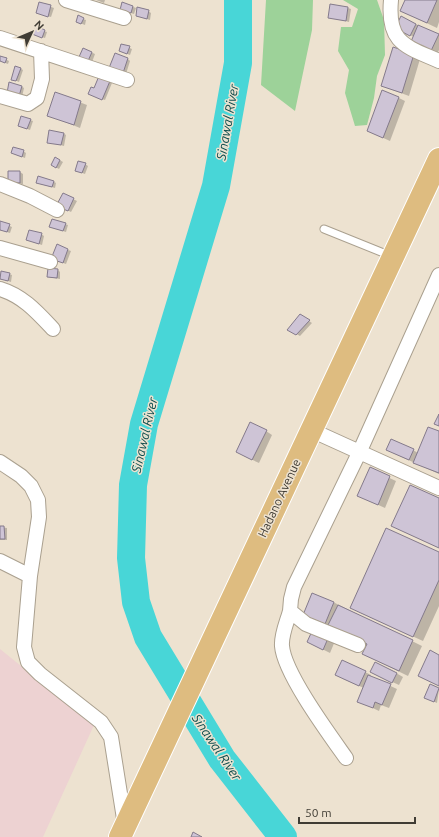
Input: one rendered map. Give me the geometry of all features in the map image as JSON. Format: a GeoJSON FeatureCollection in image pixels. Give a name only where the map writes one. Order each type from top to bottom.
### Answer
{"type":"FeatureCollection","features":[{"type":"Feature","properties":{"kind":"main road","name":"Hadano Avenue"},"geometry":{"type":"LineString","coordinates":[[122,831],[439,158]]}},
{"type":"Feature","properties":{"kind":"street"},"geometry":{"type":"LineString","coordinates":[[66,0],[124,18]]}},
{"type":"Feature","properties":{"kind":"street"},"geometry":{"type":"LineString","coordinates":[[391,0],[390,22],[397,37],[403,44],[439,61]]}},
{"type":"Feature","properties":{"kind":"street"},"geometry":{"type":"LineString","coordinates":[[0,38],[127,80]]}},
{"type":"Feature","properties":{"kind":"street"},"geometry":{"type":"LineString","coordinates":[[0,96],[28,104],[37,98],[42,79],[42,51]]}},
{"type":"Feature","properties":{"kind":"street"},"geometry":{"type":"LineString","coordinates":[[0,184],[30,196],[57,210]]}},
{"type":"Feature","properties":{"kind":"street"},"geometry":{"type":"LineString","coordinates":[[0,248],[50,262]]}},
{"type":"Feature","properties":{"kind":"street"},"geometry":{"type":"LineString","coordinates":[[346,758],[316,715],[286,664],[282,644],[294,588],[434,298],[439,275]]}},
{"type":"Feature","properties":{"kind":"street"},"geometry":{"type":"LineString","coordinates":[[0,289],[12,292],[21,298],[53,329]]}},
{"type":"Feature","properties":{"kind":"street"},"geometry":{"type":"LineString","coordinates":[[311,430],[439,488]]}},
{"type":"Feature","properties":{"kind":"street"},"geometry":{"type":"LineString","coordinates":[[0,462],[21,476],[31,486],[38,500],[39,517],[30,576],[25,655],[32,668],[101,722],[108,730],[113,746],[122,831]]}},
{"type":"Feature","properties":{"kind":"street"},"geometry":{"type":"LineString","coordinates":[[0,561],[30,576]]}},
{"type":"Feature","properties":{"kind":"street"},"geometry":{"type":"LineString","coordinates":[[290,611],[306,624],[358,645]]}},
{"type":"Feature","properties":{"kind":"lane"},"geometry":{"type":"LineString","coordinates":[[324,229],[392,257]]}},
{"type":"Feature","properties":{"kind":"shaded area"},"geometry":{"type":"Polygon","coordinates":[[[0,649],[94,725],[43,837],[0,837],[0,649]]]}},
{"type":"Feature","properties":{"kind":"green space"},"geometry":{"type":"Polygon","coordinates":[[[266,0],[313,0],[312,30],[295,111],[261,85],[266,0]]]}},
{"type":"Feature","properties":{"kind":"green space"},"geometry":{"type":"Polygon","coordinates":[[[343,0],[377,0],[384,20],[385,55],[377,76],[374,98],[367,125],[355,126],[345,93],[349,70],[338,51],[341,27],[352,27],[358,9],[343,0]]]}},
{"type":"Feature","properties":{"kind":"building"},"geometry":{"type":"Polygon","coordinates":[[[405,0],[437,0],[427,23],[400,11],[405,0]]]}},
{"type":"Feature","properties":{"kind":"building"},"geometry":{"type":"Polygon","coordinates":[[[39,2],[51,5],[48,17],[36,13],[39,2]]]}},
{"type":"Feature","properties":{"kind":"building"},"geometry":{"type":"Polygon","coordinates":[[[122,2],[133,6],[131,13],[120,10],[122,2]]]}},
{"type":"Feature","properties":{"kind":"building"},"geometry":{"type":"Polygon","coordinates":[[[330,4],[348,7],[346,21],[328,18],[330,4]]]}},
{"type":"Feature","properties":{"kind":"building"},"geometry":{"type":"Polygon","coordinates":[[[137,7],[149,10],[147,19],[136,16],[137,7]]]}},
{"type":"Feature","properties":{"kind":"building"},"geometry":{"type":"Polygon","coordinates":[[[78,15],[84,18],[81,24],[76,22],[78,15]]]}},
{"type":"Feature","properties":{"kind":"building"},"geometry":{"type":"Polygon","coordinates":[[[401,16],[416,24],[410,36],[395,28],[401,16]]]}},
{"type":"Feature","properties":{"kind":"building"},"geometry":{"type":"Polygon","coordinates":[[[418,25],[439,34],[430,53],[410,44],[418,25]]]}},
{"type":"Feature","properties":{"kind":"building"},"geometry":{"type":"Polygon","coordinates":[[[36,26],[45,30],[42,38],[32,34],[36,26]]]}},
{"type":"Feature","properties":{"kind":"building"},"geometry":{"type":"Polygon","coordinates":[[[121,44],[130,46],[127,54],[119,51],[121,44]]]}},
{"type":"Feature","properties":{"kind":"building"},"geometry":{"type":"Polygon","coordinates":[[[393,47],[414,54],[402,93],[381,86],[393,47]]]}},
{"type":"Feature","properties":{"kind":"building"},"geometry":{"type":"Polygon","coordinates":[[[83,48],[92,52],[88,61],[79,57],[83,48]]]}},
{"type":"Feature","properties":{"kind":"building"},"geometry":{"type":"Polygon","coordinates":[[[115,53],[128,58],[123,73],[109,68],[115,53]]]}},
{"type":"Feature","properties":{"kind":"building"},"geometry":{"type":"Polygon","coordinates":[[[0,56],[7,58],[5,63],[0,61],[0,56]]]}},
{"type":"Feature","properties":{"kind":"building"},"geometry":{"type":"Polygon","coordinates":[[[15,66],[21,68],[16,81],[11,80],[15,66]]]}},
{"type":"Feature","properties":{"kind":"building"},"geometry":{"type":"Polygon","coordinates":[[[99,76],[110,81],[102,100],[88,94],[91,87],[94,88],[99,76]]]}},
{"type":"Feature","properties":{"kind":"building"},"geometry":{"type":"Polygon","coordinates":[[[9,82],[22,86],[19,96],[7,93],[9,82]]]}},
{"type":"Feature","properties":{"kind":"building"},"geometry":{"type":"Polygon","coordinates":[[[382,90],[399,97],[383,138],[367,131],[382,90]]]}},
{"type":"Feature","properties":{"kind":"building"},"geometry":{"type":"Polygon","coordinates":[[[55,92],[81,101],[74,125],[47,116],[55,92]]]}},
{"type":"Feature","properties":{"kind":"building"},"geometry":{"type":"Polygon","coordinates":[[[21,116],[31,119],[27,129],[18,126],[21,116]]]}},
{"type":"Feature","properties":{"kind":"building"},"geometry":{"type":"Polygon","coordinates":[[[49,130],[64,133],[61,145],[47,143],[49,130]]]}},
{"type":"Feature","properties":{"kind":"building"},"geometry":{"type":"Polygon","coordinates":[[[13,147],[24,150],[22,157],[11,153],[13,147]]]}},
{"type":"Feature","properties":{"kind":"building"},"geometry":{"type":"Polygon","coordinates":[[[55,157],[60,160],[56,168],[51,165],[55,157]]]}},
{"type":"Feature","properties":{"kind":"building"},"geometry":{"type":"Polygon","coordinates":[[[78,161],[86,163],[82,173],[75,171],[78,161]]]}},
{"type":"Feature","properties":{"kind":"building"},"geometry":{"type":"Polygon","coordinates":[[[8,171],[20,171],[20,183],[8,182],[8,171]]]}},
{"type":"Feature","properties":{"kind":"building"},"geometry":{"type":"Polygon","coordinates":[[[38,176],[54,181],[52,187],[36,183],[38,176]]]}},
{"type":"Feature","properties":{"kind":"building"},"geometry":{"type":"Polygon","coordinates":[[[63,193],[74,198],[68,211],[56,206],[63,193]]]}},
{"type":"Feature","properties":{"kind":"building"},"geometry":{"type":"Polygon","coordinates":[[[52,219],[66,223],[63,231],[49,227],[52,219]]]}},
{"type":"Feature","properties":{"kind":"building"},"geometry":{"type":"Polygon","coordinates":[[[0,221],[10,224],[7,232],[0,230],[0,221]]]}},
{"type":"Feature","properties":{"kind":"building"},"geometry":{"type":"Polygon","coordinates":[[[29,230],[42,233],[39,244],[26,240],[29,230]]]}},
{"type":"Feature","properties":{"kind":"building"},"geometry":{"type":"Polygon","coordinates":[[[57,244],[68,249],[63,263],[51,259],[57,244]]]}},
{"type":"Feature","properties":{"kind":"building"},"geometry":{"type":"Polygon","coordinates":[[[48,268],[58,269],[57,278],[47,277],[48,268]]]}},
{"type":"Feature","properties":{"kind":"building"},"geometry":{"type":"Polygon","coordinates":[[[1,271],[10,273],[8,281],[0,279],[1,271]]]}},
{"type":"Feature","properties":{"kind":"building"},"geometry":{"type":"Polygon","coordinates":[[[300,314],[310,320],[296,335],[287,330],[300,314]]]}},
{"type":"Feature","properties":{"kind":"building"},"geometry":{"type":"Polygon","coordinates":[[[439,414],[439,426],[434,424],[439,414]]]}},
{"type":"Feature","properties":{"kind":"building"},"geometry":{"type":"Polygon","coordinates":[[[250,422],[267,430],[252,460],[236,452],[250,422]]]}},
{"type":"Feature","properties":{"kind":"building"},"geometry":{"type":"Polygon","coordinates":[[[428,427],[439,431],[439,473],[413,463],[428,427]]]}},
{"type":"Feature","properties":{"kind":"building"},"geometry":{"type":"Polygon","coordinates":[[[391,439],[414,449],[409,460],[386,450],[391,439]]]}},
{"type":"Feature","properties":{"kind":"building"},"geometry":{"type":"Polygon","coordinates":[[[370,467],[390,476],[378,505],[357,496],[370,467]]]}},
{"type":"Feature","properties":{"kind":"building"},"geometry":{"type":"Polygon","coordinates":[[[410,485],[439,498],[439,548],[391,526],[410,485]]]}},
{"type":"Feature","properties":{"kind":"building"},"geometry":{"type":"Polygon","coordinates":[[[0,526],[4,526],[5,539],[0,539],[0,526]]]}},
{"type":"Feature","properties":{"kind":"building"},"geometry":{"type":"Polygon","coordinates":[[[386,528],[439,552],[439,580],[413,637],[350,608],[386,528]]]}},
{"type":"Feature","properties":{"kind":"building"},"geometry":{"type":"Polygon","coordinates":[[[312,593],[334,602],[325,624],[303,615],[312,593]]]}},
{"type":"Feature","properties":{"kind":"building"},"geometry":{"type":"Polygon","coordinates":[[[338,605],[413,640],[399,671],[362,654],[367,644],[328,625],[338,605]]]}},
{"type":"Feature","properties":{"kind":"building"},"geometry":{"type":"Polygon","coordinates":[[[313,629],[329,636],[323,650],[307,642],[313,629]]]}},
{"type":"Feature","properties":{"kind":"building"},"geometry":{"type":"Polygon","coordinates":[[[430,650],[439,655],[439,686],[418,676],[430,650]]]}},
{"type":"Feature","properties":{"kind":"building"},"geometry":{"type":"Polygon","coordinates":[[[342,660],[366,671],[359,686],[335,675],[342,660]]]}},
{"type":"Feature","properties":{"kind":"building"},"geometry":{"type":"Polygon","coordinates":[[[375,662],[397,673],[392,683],[370,672],[375,662]]]}},
{"type":"Feature","properties":{"kind":"building"},"geometry":{"type":"Polygon","coordinates":[[[368,675],[391,684],[382,705],[375,702],[373,708],[357,702],[368,675]]]}},
{"type":"Feature","properties":{"kind":"building"},"geometry":{"type":"Polygon","coordinates":[[[430,684],[439,688],[434,702],[424,698],[430,684]]]}},
{"type":"Feature","properties":{"kind":"building"},"geometry":{"type":"Polygon","coordinates":[[[193,832],[202,837],[191,837],[193,832]]]}},
{"type":"Feature","properties":{"kind":"waterway","name":"Sinawal River"},"geometry":{"type":"LineString","coordinates":[[238,0],[238,63],[216,186],[144,424],[133,485],[131,558],[136,602],[148,637],[222,759],[283,837]]}}]}
